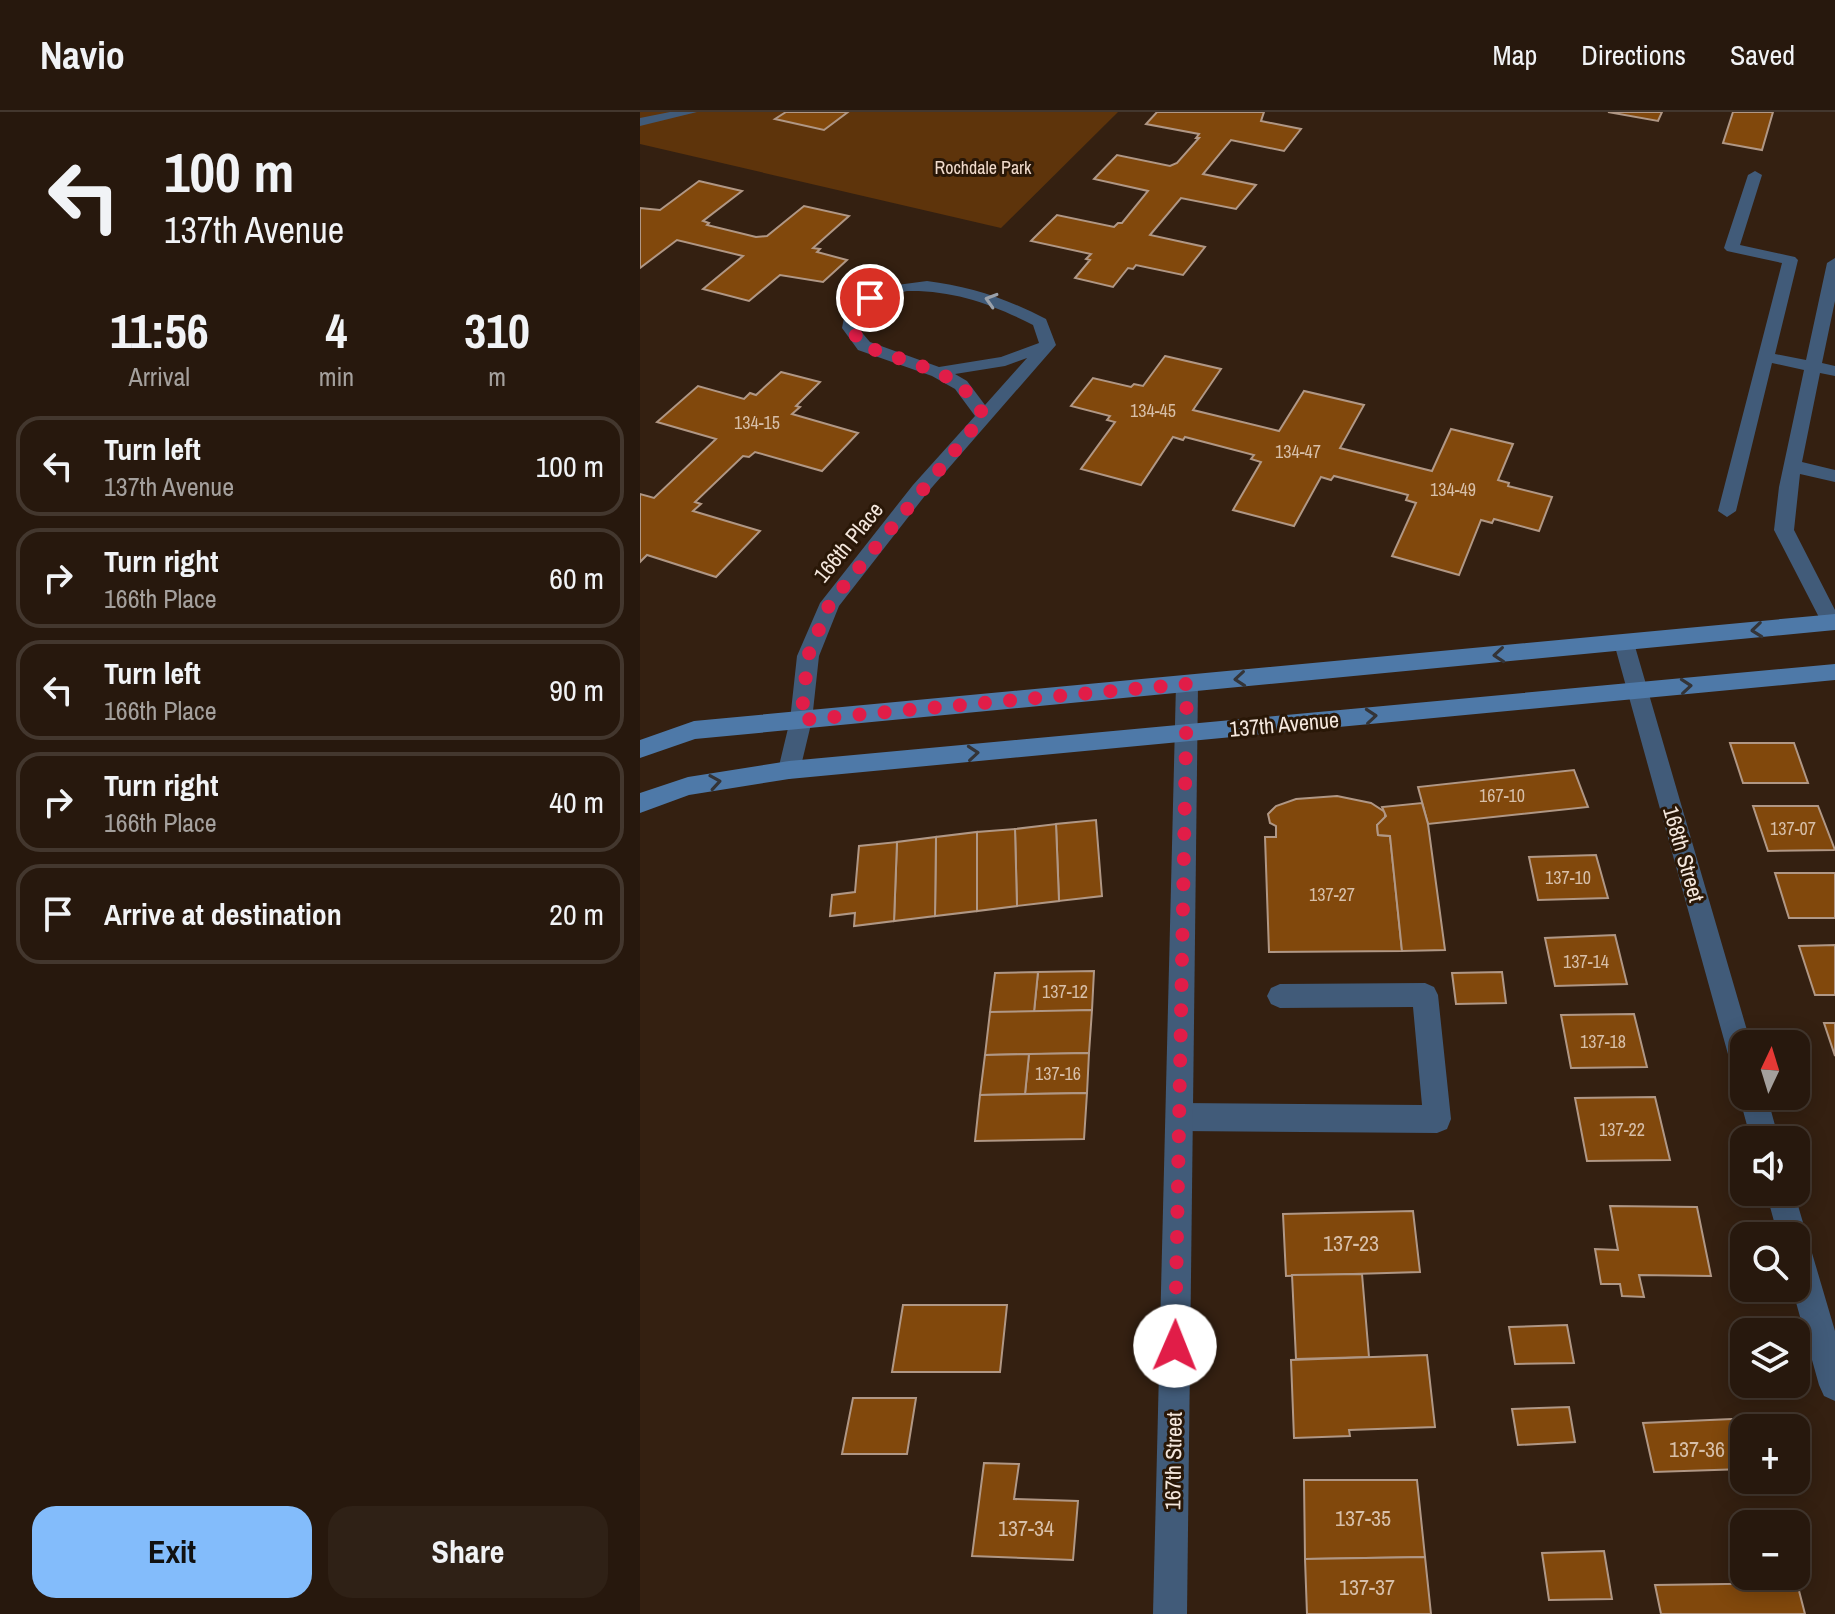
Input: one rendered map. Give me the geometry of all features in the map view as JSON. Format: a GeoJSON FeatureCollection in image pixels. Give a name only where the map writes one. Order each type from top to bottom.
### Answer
{"type":"FeatureCollection","features":[{"type":"Feature","properties":{"kind":"street"},"geometry":{"type":"LineString","coordinates":[[640,122],[690,112]]}},
{"type":"Feature","properties":{"kind":"street"},"geometry":{"type":"LineString","coordinates":[[1727,511],[1790,260],[1732,248],[1755,175]]}},
{"type":"Feature","properties":{"kind":"street"},"geometry":{"type":"LineString","coordinates":[[640,749],[694,730],[1833,622],[1784,530],[1792,466],[1835,263]]}},
{"type":"Feature","properties":{"kind":"street"},"geometry":{"type":"LineString","coordinates":[[938,372],[1005,361],[1048,345],[1040,322],[1013,307],[962,292],[914,286],[887,290],[853,306],[850,328],[864,346],[938,372],[961,385],[984,415]]}},
{"type":"Feature","properties":{"kind":"street","name":"166th Place"},"geometry":{"type":"LineString","coordinates":[[789,770],[801,720],[808,656],[830,603],[984,415],[1048,345]]}},
{"type":"Feature","properties":{"kind":"street"},"geometry":{"type":"LineString","coordinates":[[1766,357],[1835,371]]}},
{"type":"Feature","properties":{"kind":"street"},"geometry":{"type":"LineString","coordinates":[[1792,466],[1835,476]]}},
{"type":"Feature","properties":{"kind":"street","name":"168th Street"},"geometry":{"type":"LineString","coordinates":[[1624,643],[1734,1030]]}},
{"type":"Feature","properties":{"kind":"street","name":"137th Avenue"},"geometry":{"type":"LineString","coordinates":[[640,803],[688,786],[789,770],[1835,672]]}},
{"type":"Feature","properties":{"kind":"street","name":"167th Street"},"geometry":{"type":"LineString","coordinates":[[1170,1614],[1187,684]]}},
{"type":"Feature","properties":{"kind":"street"},"geometry":{"type":"LineString","coordinates":[[1180,1117],[1437,1119],[1425,995],[1280,996]]}},
{"type":"Feature","properties":{"kind":"street"},"geometry":{"type":"LineString","coordinates":[[1810,1297],[1835,1385]]}},
{"type":"Feature","properties":{"kind":"green space","name":"Rochdale Park"},"geometry":{"type":"Polygon","coordinates":[[[640,112],[1118,112],[1001,228],[640,144],[640,112]]]}},
{"type":"Feature","properties":{"kind":"building"},"geometry":{"type":"Polygon","coordinates":[[[786,112],[848,112],[824,130],[775,119],[786,112]]]}},
{"type":"Feature","properties":{"kind":"building"},"geometry":{"type":"Polygon","coordinates":[[[1157,112],[1264,112],[1261,121],[1301,129],[1284,151],[1231,140],[1203,174],[1256,185],[1236,209],[1181,198],[1150,235],[1205,247],[1183,275],[1136,265],[1133,269],[1128,268],[1113,287],[1075,278],[1090,260],[1086,259],[1091,254],[1031,241],[1057,215],[1114,227],[1122,223],[1148,191],[1094,179],[1117,155],[1170,166],[1177,163],[1199,138],[1196,138],[1199,134],[1146,124],[1157,112]]]}},
{"type":"Feature","properties":{"kind":"building"},"geometry":{"type":"Polygon","coordinates":[[[1608,112],[1662,112],[1658,121],[1608,112]]]}},
{"type":"Feature","properties":{"kind":"building"},"geometry":{"type":"Polygon","coordinates":[[[1733,112],[1773,112],[1762,150],[1723,143],[1733,112]]]}},
{"type":"Feature","properties":{"kind":"building"},"geometry":{"type":"Polygon","coordinates":[[[699,181],[742,191],[703,221],[709,223],[707,225],[756,237],[767,236],[804,206],[849,216],[813,248],[820,249],[817,252],[847,260],[823,282],[780,275],[749,301],[703,289],[743,256],[677,240],[640,268],[640,208],[660,210],[699,181]]]}},
{"type":"Feature","properties":{"kind":"building"},"geometry":{"type":"Polygon","coordinates":[[[1165,356],[1221,369],[1193,410],[1279,431],[1304,391],[1364,405],[1340,448],[1432,471],[1451,429],[1513,444],[1498,480],[1509,483],[1508,486],[1552,497],[1539,531],[1494,519],[1492,523],[1481,520],[1459,575],[1392,556],[1416,503],[1406,500],[1408,495],[1334,476],[1331,480],[1321,477],[1294,526],[1233,510],[1261,462],[1251,459],[1254,455],[1185,437],[1183,440],[1173,437],[1141,485],[1081,469],[1115,422],[1107,420],[1110,416],[1071,406],[1093,378],[1131,387],[1134,384],[1143,386],[1165,356]]]}},
{"type":"Feature","properties":{"kind":"building"},"geometry":{"type":"Polygon","coordinates":[[[781,372],[820,382],[792,414],[858,433],[822,471],[755,452],[749,457],[743,456],[695,502],[701,504],[693,511],[760,531],[716,577],[647,555],[640,562],[640,494],[654,498],[716,439],[657,422],[698,386],[744,399],[750,393],[756,395],[781,372]]]}},
{"type":"Feature","properties":{"kind":"building"},"geometry":{"type":"Polygon","coordinates":[[[1730,743],[1794,743],[1808,783],[1743,783],[1730,743]]]}},
{"type":"Feature","properties":{"kind":"building"},"geometry":{"type":"Polygon","coordinates":[[[1574,770],[1588,807],[1428,824],[1418,787],[1574,770]]]}},
{"type":"Feature","properties":{"kind":"building"},"geometry":{"type":"Polygon","coordinates":[[[1337,796],[1371,803],[1385,812],[1385,820],[1377,825],[1378,835],[1390,836],[1402,951],[1269,952],[1265,837],[1276,837],[1276,826],[1270,823],[1268,814],[1276,806],[1296,799],[1337,796]]]}},
{"type":"Feature","properties":{"kind":"building"},"geometry":{"type":"Polygon","coordinates":[[[1422,803],[1428,824],[1445,950],[1402,951],[1390,836],[1378,835],[1377,825],[1386,816],[1382,807],[1422,803]]]}},
{"type":"Feature","properties":{"kind":"building"},"geometry":{"type":"Polygon","coordinates":[[[1753,806],[1818,806],[1835,850],[1768,851],[1753,806]]]}},
{"type":"Feature","properties":{"kind":"building"},"geometry":{"type":"Polygon","coordinates":[[[1096,820],[1102,896],[1059,901],[1056,824],[1096,820]]]}},
{"type":"Feature","properties":{"kind":"building"},"geometry":{"type":"Polygon","coordinates":[[[1056,824],[1059,901],[1017,906],[1015,829],[1056,824]]]}},
{"type":"Feature","properties":{"kind":"building"},"geometry":{"type":"Polygon","coordinates":[[[1015,829],[1017,906],[977,911],[977,832],[1015,829]]]}},
{"type":"Feature","properties":{"kind":"building"},"geometry":{"type":"Polygon","coordinates":[[[977,832],[977,911],[935,916],[936,837],[977,832]]]}},
{"type":"Feature","properties":{"kind":"building"},"geometry":{"type":"Polygon","coordinates":[[[936,837],[935,916],[894,921],[897,842],[936,837]]]}},
{"type":"Feature","properties":{"kind":"building"},"geometry":{"type":"Polygon","coordinates":[[[897,842],[894,921],[854,926],[855,913],[830,916],[832,895],[855,892],[859,846],[897,842]]]}},
{"type":"Feature","properties":{"kind":"building"},"geometry":{"type":"Polygon","coordinates":[[[1596,855],[1608,898],[1538,900],[1529,857],[1596,855]]]}},
{"type":"Feature","properties":{"kind":"building"},"geometry":{"type":"Polygon","coordinates":[[[1775,873],[1835,873],[1835,918],[1789,918],[1775,873]]]}},
{"type":"Feature","properties":{"kind":"building"},"geometry":{"type":"Polygon","coordinates":[[[1615,935],[1627,984],[1555,986],[1545,938],[1615,935]]]}},
{"type":"Feature","properties":{"kind":"building"},"geometry":{"type":"Polygon","coordinates":[[[1835,945],[1835,995],[1815,995],[1799,946],[1835,945]]]}},
{"type":"Feature","properties":{"kind":"building"},"geometry":{"type":"Polygon","coordinates":[[[1094,971],[1092,1010],[1034,1012],[1038,972],[1094,971]]]}},
{"type":"Feature","properties":{"kind":"building"},"geometry":{"type":"Polygon","coordinates":[[[1038,972],[1034,1012],[990,1012],[995,973],[1038,972]]]}},
{"type":"Feature","properties":{"kind":"building"},"geometry":{"type":"Polygon","coordinates":[[[1502,972],[1506,1003],[1456,1004],[1452,973],[1502,972]]]}},
{"type":"Feature","properties":{"kind":"building"},"geometry":{"type":"Polygon","coordinates":[[[1092,1010],[1089,1053],[985,1055],[990,1012],[1092,1010]]]}},
{"type":"Feature","properties":{"kind":"building"},"geometry":{"type":"Polygon","coordinates":[[[1634,1014],[1647,1067],[1571,1068],[1561,1015],[1634,1014]]]}},
{"type":"Feature","properties":{"kind":"building"},"geometry":{"type":"Polygon","coordinates":[[[1824,1023],[1835,1023],[1835,1056],[1824,1023]]]}},
{"type":"Feature","properties":{"kind":"building"},"geometry":{"type":"Polygon","coordinates":[[[1089,1053],[1087,1093],[1025,1094],[1029,1054],[1089,1053]]]}},
{"type":"Feature","properties":{"kind":"building"},"geometry":{"type":"Polygon","coordinates":[[[1029,1054],[1025,1094],[980,1095],[985,1055],[1029,1054]]]}},
{"type":"Feature","properties":{"kind":"building"},"geometry":{"type":"Polygon","coordinates":[[[1087,1093],[1084,1139],[975,1141],[980,1095],[1087,1093]]]}},
{"type":"Feature","properties":{"kind":"building"},"geometry":{"type":"Polygon","coordinates":[[[1655,1097],[1670,1160],[1587,1161],[1575,1098],[1655,1097]]]}},
{"type":"Feature","properties":{"kind":"building"},"geometry":{"type":"Polygon","coordinates":[[[1610,1206],[1697,1207],[1711,1276],[1639,1275],[1644,1297],[1622,1296],[1620,1284],[1601,1284],[1595,1249],[1618,1250],[1610,1206]]]}},
{"type":"Feature","properties":{"kind":"building"},"geometry":{"type":"Polygon","coordinates":[[[1413,1211],[1420,1272],[1286,1276],[1283,1214],[1413,1211]]]}},
{"type":"Feature","properties":{"kind":"building"},"geometry":{"type":"Polygon","coordinates":[[[1362,1274],[1369,1357],[1296,1359],[1292,1275],[1362,1274]]]}},
{"type":"Feature","properties":{"kind":"building"},"geometry":{"type":"Polygon","coordinates":[[[903,1305],[1007,1305],[1000,1372],[892,1372],[903,1305]]]}},
{"type":"Feature","properties":{"kind":"building"},"geometry":{"type":"Polygon","coordinates":[[[1567,1325],[1574,1363],[1515,1364],[1509,1327],[1567,1325]]]}},
{"type":"Feature","properties":{"kind":"building"},"geometry":{"type":"Polygon","coordinates":[[[1427,1355],[1435,1427],[1349,1430],[1350,1436],[1294,1438],[1291,1360],[1427,1355]]]}},
{"type":"Feature","properties":{"kind":"building"},"geometry":{"type":"Polygon","coordinates":[[[853,1398],[916,1398],[907,1454],[842,1454],[853,1398]]]}},
{"type":"Feature","properties":{"kind":"building"},"geometry":{"type":"Polygon","coordinates":[[[1569,1407],[1575,1442],[1518,1445],[1512,1409],[1569,1407]]]}},
{"type":"Feature","properties":{"kind":"building"},"geometry":{"type":"Polygon","coordinates":[[[1730,1419],[1730,1469],[1654,1472],[1643,1423],[1730,1419]]]}},
{"type":"Feature","properties":{"kind":"building"},"geometry":{"type":"Polygon","coordinates":[[[984,1463],[1019,1464],[1014,1499],[1078,1501],[1073,1560],[972,1556],[984,1463]]]}},
{"type":"Feature","properties":{"kind":"building"},"geometry":{"type":"Polygon","coordinates":[[[1304,1480],[1417,1480],[1425,1557],[1305,1559],[1304,1480]]]}},
{"type":"Feature","properties":{"kind":"building"},"geometry":{"type":"Polygon","coordinates":[[[1604,1551],[1612,1599],[1549,1600],[1542,1553],[1604,1551]]]}},
{"type":"Feature","properties":{"kind":"building"},"geometry":{"type":"Polygon","coordinates":[[[1425,1557],[1431,1614],[1307,1614],[1305,1559],[1425,1557]]]}},
{"type":"Feature","properties":{"kind":"building"},"geometry":{"type":"Polygon","coordinates":[[[1730,1584],[1730,1590],[1799,1590],[1805,1614],[1661,1614],[1655,1585],[1730,1584]]]}},
{"type":"Feature","properties":{"kind":"route"},"geometry":{"type":"LineString","coordinates":[[870,298],[853,306],[850,328],[864,346],[938,372],[961,385],[984,415],[920,489],[830,603],[808,656],[801,720],[1187,684],[1175,1346]]}}]}
